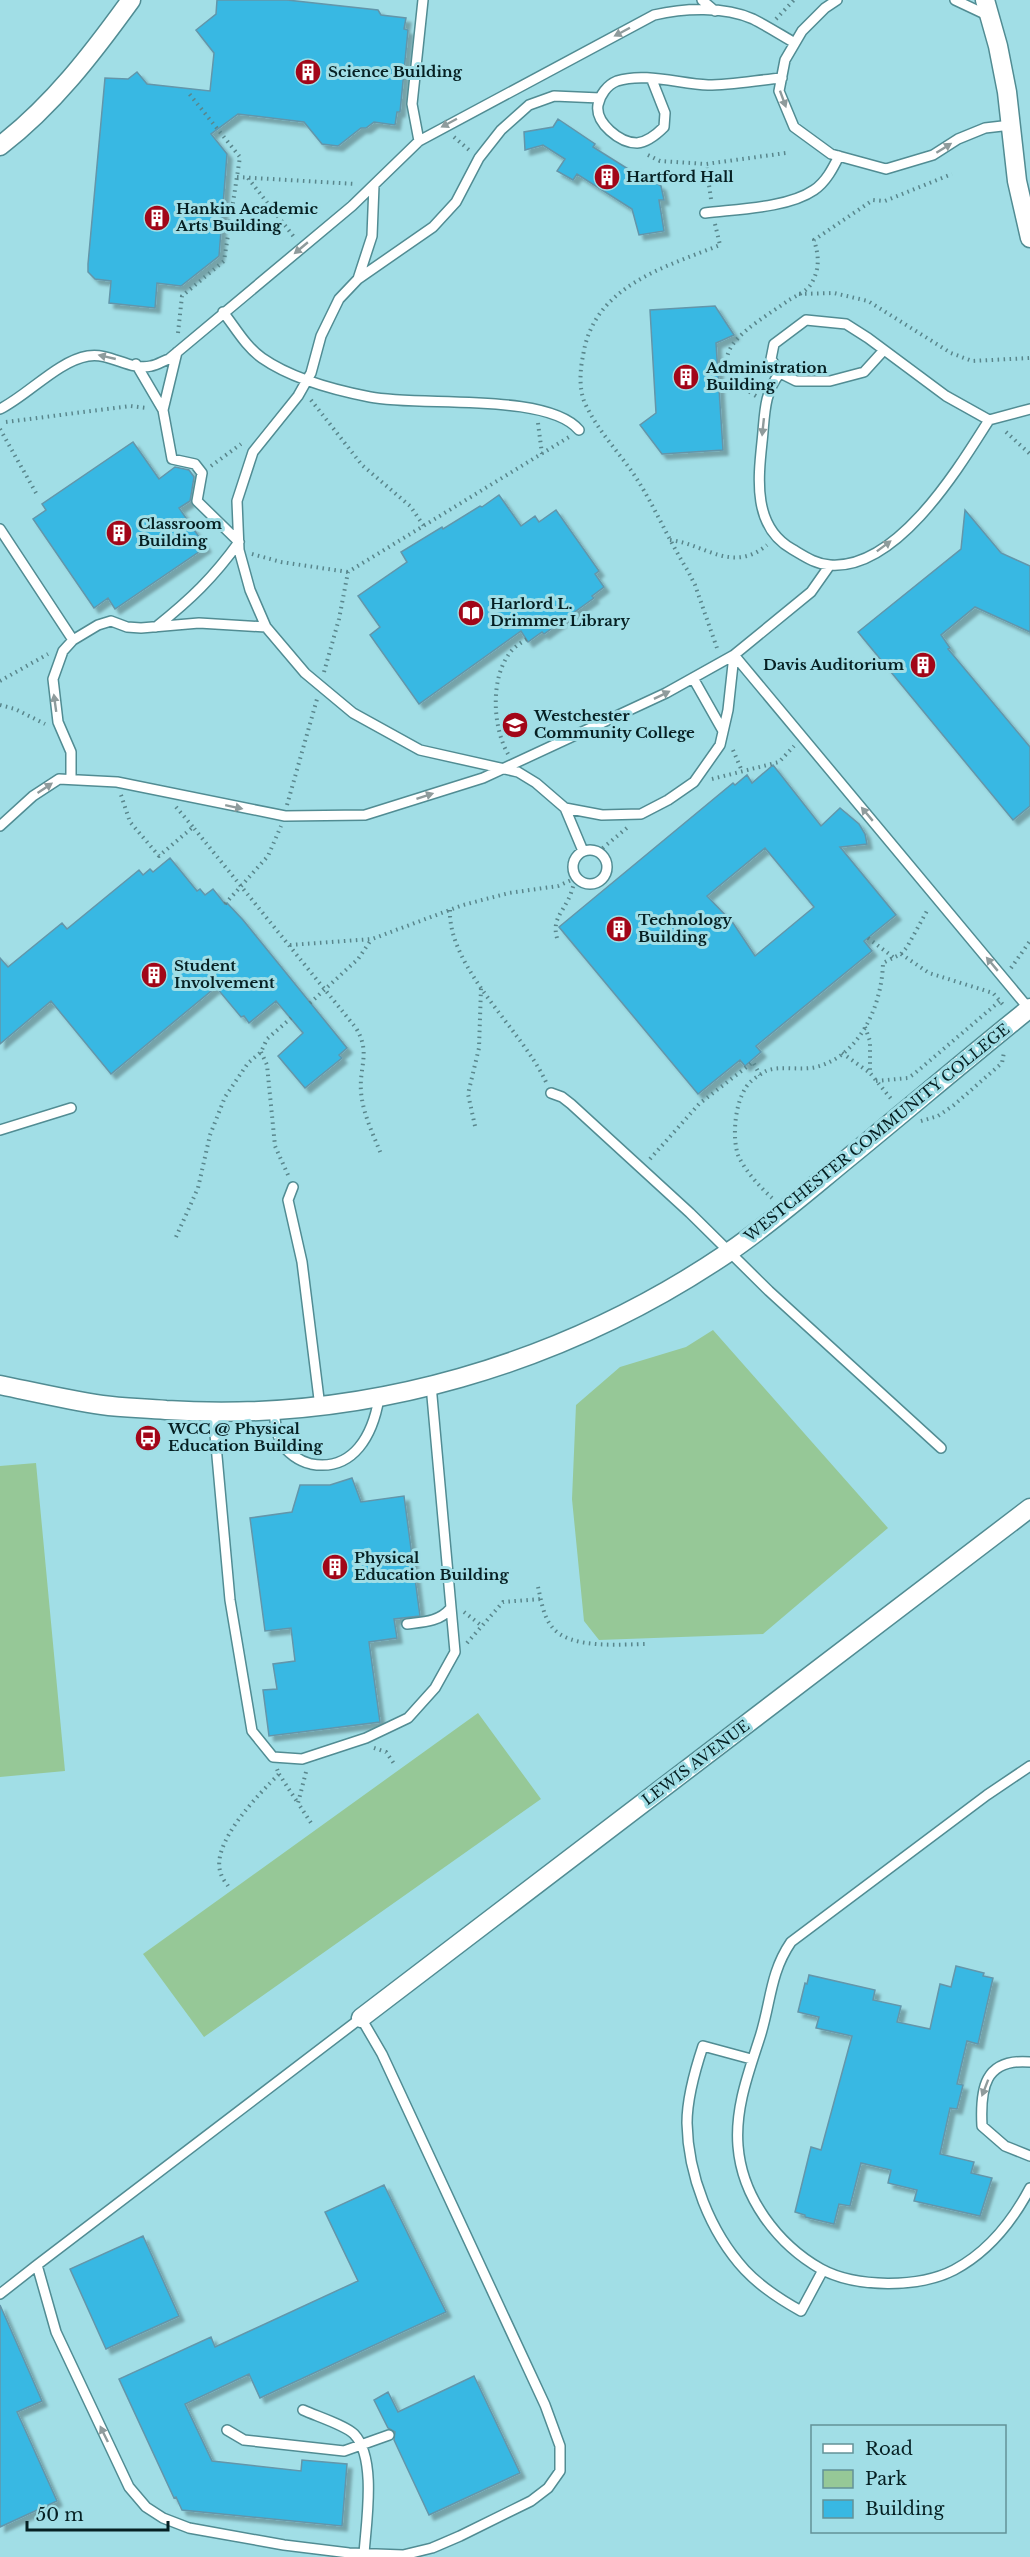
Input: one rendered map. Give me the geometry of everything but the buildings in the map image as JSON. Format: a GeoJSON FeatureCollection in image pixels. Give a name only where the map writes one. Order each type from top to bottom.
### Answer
{"type":"FeatureCollection","features":[{"type":"Feature","properties":{"kind":"street"},"geometry":{"type":"LineString","coordinates":[[0,146],[23,128],[74,76],[131,0]]}},
{"type":"Feature","properties":{"kind":"street"},"geometry":{"type":"LineString","coordinates":[[986,4],[998,46],[1011,125],[1017,181],[1030,238]]}},
{"type":"Feature","properties":{"kind":"street","name":"WESTCHESTER COMMUNITY COLLEGE"},"geometry":{"type":"LineString","coordinates":[[0,1385],[104,1406],[213,1412],[320,1407],[379,1398],[431,1386],[547,1349],[661,1294],[730,1251],[784,1211],[1030,1009]]}},
{"type":"Feature","properties":{"kind":"street","name":"LEWIS AVENUE"},"geometry":{"type":"LineString","coordinates":[[361,2018],[1030,1508]]}},
{"type":"Feature","properties":{"kind":"lane"},"geometry":{"type":"LineString","coordinates":[[418,141],[412,104],[423,0]]}},
{"type":"Feature","properties":{"kind":"lane"},"geometry":{"type":"LineString","coordinates":[[702,0],[715,11]]}},
{"type":"Feature","properties":{"kind":"lane"},"geometry":{"type":"LineString","coordinates":[[837,0],[801,31],[785,60],[779,91],[794,127],[831,154],[885,169],[933,155],[958,139],[985,128],[1011,125]]}},
{"type":"Feature","properties":{"kind":"lane"},"geometry":{"type":"LineString","coordinates":[[955,0],[986,4]]}},
{"type":"Feature","properties":{"kind":"lane"},"geometry":{"type":"LineString","coordinates":[[0,409],[70,362],[85,356],[101,354],[150,367],[169,359],[374,185],[418,141],[654,15],[676,10],[715,11],[752,18],[795,43]]}},
{"type":"Feature","properties":{"kind":"lane"},"geometry":{"type":"LineString","coordinates":[[652,80],[665,113],[664,127],[653,137],[637,143],[618,138],[606,126],[597,111],[600,98],[607,88],[616,82],[652,80],[710,85],[782,78]]}},
{"type":"Feature","properties":{"kind":"lane"},"geometry":{"type":"LineString","coordinates":[[584,851],[565,808],[536,783],[509,765],[420,750],[353,713],[305,673],[266,627],[250,590],[239,546],[237,501],[253,452],[305,384],[311,373],[321,336],[339,299],[357,279],[433,227],[456,202],[479,158],[501,130],[529,105],[554,96],[600,98]]}},
{"type":"Feature","properties":{"kind":"lane"},"geometry":{"type":"LineString","coordinates":[[709,213],[796,200],[816,189],[839,156]]}},
{"type":"Feature","properties":{"kind":"lane"},"geometry":{"type":"LineString","coordinates":[[357,279],[372,236],[374,185]]}},
{"type":"Feature","properties":{"kind":"lane"},"geometry":{"type":"LineString","coordinates":[[223,312],[261,357],[305,384],[371,398],[455,401],[554,412],[572,421],[579,430]]}},
{"type":"Feature","properties":{"kind":"lane"},"geometry":{"type":"LineString","coordinates":[[884,350],[864,372],[830,381],[796,381],[780,373],[771,359],[774,344],[806,320],[846,324],[884,350],[946,396],[989,420]]}},
{"type":"Feature","properties":{"kind":"lane"},"geometry":{"type":"LineString","coordinates":[[163,410],[177,352]]}},
{"type":"Feature","properties":{"kind":"lane"},"geometry":{"type":"LineString","coordinates":[[136,364],[163,410],[172,459],[195,464],[202,473],[197,501],[239,546]]}},
{"type":"Feature","properties":{"kind":"lane"},"geometry":{"type":"LineString","coordinates":[[780,373],[770,386],[766,407],[758,474],[759,497],[768,526],[785,546],[812,561],[830,565],[850,563],[869,557],[905,531],[938,498],[989,420],[1030,409]]}},
{"type":"Feature","properties":{"kind":"lane"},"geometry":{"type":"LineString","coordinates":[[0,529],[73,640]]}},
{"type":"Feature","properties":{"kind":"lane"},"geometry":{"type":"LineString","coordinates":[[156,627],[197,594],[239,546]]}},
{"type":"Feature","properties":{"kind":"lane"},"geometry":{"type":"LineString","coordinates":[[0,826],[33,796],[59,779],[117,782],[285,816],[365,815],[483,778],[666,693],[734,655],[811,592],[830,565]]}},
{"type":"Feature","properties":{"kind":"lane"},"geometry":{"type":"LineString","coordinates":[[71,779],[71,752],[56,712],[53,679],[63,651],[73,640],[98,625],[111,621],[127,627],[199,623],[266,627]]}},
{"type":"Feature","properties":{"kind":"lane"},"geometry":{"type":"LineString","coordinates":[[565,808],[602,815],[640,814],[668,800],[694,782],[720,745],[734,655]]}},
{"type":"Feature","properties":{"kind":"lane"},"geometry":{"type":"LineString","coordinates":[[734,655],[1030,1009]]}},
{"type":"Feature","properties":{"kind":"lane"},"geometry":{"type":"LineString","coordinates":[[693,678],[723,731]]}},
{"type":"Feature","properties":{"kind":"lane"},"geometry":{"type":"LineString","coordinates":[[584,851],[598,852],[607,866],[604,876],[591,884],[585,884],[576,878],[573,862],[584,851]]}},
{"type":"Feature","properties":{"kind":"lane"},"geometry":{"type":"LineString","coordinates":[[551,1094],[562,1097],[641,1168],[765,1287],[941,1448]]}},
{"type":"Feature","properties":{"kind":"lane"},"geometry":{"type":"LineString","coordinates":[[0,1130],[71,1108]]}},
{"type":"Feature","properties":{"kind":"lane"},"geometry":{"type":"LineString","coordinates":[[293,1186],[288,1200],[302,1262],[320,1407]]}},
{"type":"Feature","properties":{"kind":"lane"},"geometry":{"type":"LineString","coordinates":[[213,1412],[230,1600],[252,1731],[273,1757],[302,1759],[357,1741],[408,1718],[435,1688],[455,1652],[442,1485],[431,1386]]}},
{"type":"Feature","properties":{"kind":"lane"},"geometry":{"type":"LineString","coordinates":[[274,1410],[281,1443],[292,1455],[306,1463],[324,1466],[351,1455],[362,1444],[376,1416],[379,1398]]}},
{"type":"Feature","properties":{"kind":"lane"},"geometry":{"type":"LineString","coordinates":[[407,1624],[432,1620],[445,1615],[450,1609]]}},
{"type":"Feature","properties":{"kind":"lane"},"geometry":{"type":"LineString","coordinates":[[1030,1766],[987,1795],[791,1942],[781,1957],[771,1981],[760,2039],[751,2059],[737,2120],[738,2148],[745,2181],[768,2223],[794,2249],[823,2270],[851,2278],[885,2284],[920,2281],[953,2270],[988,2246],[1015,2216],[1030,2188]]}},
{"type":"Feature","properties":{"kind":"lane"},"geometry":{"type":"LineString","coordinates":[[0,2294],[37,2265],[361,2018],[382,2054],[525,2360],[560,2446],[560,2471],[548,2488],[531,2501],[432,2548],[403,2555],[364,2554],[284,2545],[189,2528],[163,2518],[146,2507],[129,2487],[56,2332],[37,2265]]}},
{"type":"Feature","properties":{"kind":"lane"},"geometry":{"type":"LineString","coordinates":[[751,2059],[703,2046],[691,2093],[687,2122],[691,2159],[703,2203],[721,2237],[745,2270],[763,2286],[801,2311],[823,2270]]}},
{"type":"Feature","properties":{"kind":"lane"},"geometry":{"type":"LineString","coordinates":[[1030,2062],[1017,2061],[999,2067],[987,2080],[981,2099],[982,2126],[1005,2146],[1030,2156]]}},
{"type":"Feature","properties":{"kind":"lane"},"geometry":{"type":"LineString","coordinates":[[303,2410],[353,2433],[361,2446],[368,2476],[364,2554]]}},
{"type":"Feature","properties":{"kind":"lane"},"geometry":{"type":"LineString","coordinates":[[226,2430],[244,2440],[344,2451],[389,2435]]}},
{"type":"Feature","properties":{"kind":"path"},"geometry":{"type":"LineString","coordinates":[[774,31],[774,21],[794,0]]}},
{"type":"Feature","properties":{"kind":"path"},"geometry":{"type":"LineString","coordinates":[[177,352],[182,296],[224,261],[240,157],[187,91]]}},
{"type":"Feature","properties":{"kind":"path"},"geometry":{"type":"LineString","coordinates":[[442,127],[479,158]]}},
{"type":"Feature","properties":{"kind":"path"},"geometry":{"type":"LineString","coordinates":[[637,143],[648,154],[660,161],[706,164],[786,153]]}},
{"type":"Feature","properties":{"kind":"path"},"geometry":{"type":"LineString","coordinates":[[706,164],[709,213],[720,244],[657,271],[619,291],[594,325],[584,348],[581,367],[583,398],[594,419],[633,474],[695,585],[722,662]]}},
{"type":"Feature","properties":{"kind":"path"},"geometry":{"type":"LineString","coordinates":[[759,398],[743,389],[729,375],[725,366],[727,354],[736,339],[810,286],[818,269],[819,255],[814,240],[873,200],[885,201],[952,174]]}},
{"type":"Feature","properties":{"kind":"path"},"geometry":{"type":"LineString","coordinates":[[237,177],[374,185]]}},
{"type":"Feature","properties":{"kind":"path"},"geometry":{"type":"LineString","coordinates":[[248,178],[302,247]]}},
{"type":"Feature","properties":{"kind":"path"},"geometry":{"type":"LineString","coordinates":[[798,294],[834,292],[868,301],[951,353],[972,361],[1030,358]]}},
{"type":"Feature","properties":{"kind":"path"},"geometry":{"type":"LineString","coordinates":[[305,384],[362,465],[410,506],[424,526]]}},
{"type":"Feature","properties":{"kind":"path"},"geometry":{"type":"LineString","coordinates":[[0,423],[130,406],[163,410]]}},
{"type":"Feature","properties":{"kind":"path"},"geometry":{"type":"LineString","coordinates":[[537,410],[542,454]]}},
{"type":"Feature","properties":{"kind":"path"},"geometry":{"type":"LineString","coordinates":[[239,546],[281,562],[348,572],[542,454],[594,419]]}},
{"type":"Feature","properties":{"kind":"path"},"geometry":{"type":"LineString","coordinates":[[0,429],[36,493]]}},
{"type":"Feature","properties":{"kind":"path"},"geometry":{"type":"LineString","coordinates":[[1006,432],[1030,454]]}},
{"type":"Feature","properties":{"kind":"path"},"geometry":{"type":"LineString","coordinates":[[669,540],[687,542],[715,556],[730,558],[754,552],[770,542]]}},
{"type":"Feature","properties":{"kind":"path"},"geometry":{"type":"LineString","coordinates":[[225,904],[268,856],[285,816],[339,618],[348,572]]}},
{"type":"Feature","properties":{"kind":"path"},"geometry":{"type":"LineString","coordinates":[[509,765],[495,719],[498,684],[508,654],[526,639]]}},
{"type":"Feature","properties":{"kind":"path"},"geometry":{"type":"LineString","coordinates":[[0,681],[52,651],[63,651]]}},
{"type":"Feature","properties":{"kind":"path"},"geometry":{"type":"LineString","coordinates":[[0,705],[15,709],[50,727],[65,739]]}},
{"type":"Feature","properties":{"kind":"path"},"geometry":{"type":"LineString","coordinates":[[694,782],[779,762],[803,737]]}},
{"type":"Feature","properties":{"kind":"path"},"geometry":{"type":"LineString","coordinates":[[117,782],[130,822],[159,856],[193,827],[326,989],[364,1041],[361,1090],[364,1109],[381,1154]]}},
{"type":"Feature","properties":{"kind":"path"},"geometry":{"type":"LineString","coordinates":[[598,852],[640,814]]}},
{"type":"Feature","properties":{"kind":"path"},"geometry":{"type":"LineString","coordinates":[[290,945],[372,939],[450,910],[509,893],[558,886],[576,878]]}},
{"type":"Feature","properties":{"kind":"path"},"geometry":{"type":"LineString","coordinates":[[557,938],[554,927],[559,913],[569,899],[576,878]]}},
{"type":"Feature","properties":{"kind":"path"},"geometry":{"type":"LineString","coordinates":[[777,1203],[747,1170],[738,1155],[735,1134],[738,1109],[746,1088],[769,1070],[801,1070],[817,1067],[830,1062],[842,1053],[865,1027],[875,1010],[883,983],[883,963],[901,954],[907,947],[935,896]]}},
{"type":"Feature","properties":{"kind":"path"},"geometry":{"type":"LineString","coordinates":[[450,910],[450,927],[465,961],[506,1023],[535,1059],[551,1094]]}},
{"type":"Feature","properties":{"kind":"path"},"geometry":{"type":"LineString","coordinates":[[868,938],[893,957]]}},
{"type":"Feature","properties":{"kind":"path"},"geometry":{"type":"LineString","coordinates":[[309,1003],[358,959],[372,939]]}},
{"type":"Feature","properties":{"kind":"path"},"geometry":{"type":"LineString","coordinates":[[901,954],[929,973],[993,993],[1007,1010]]}},
{"type":"Feature","properties":{"kind":"path"},"geometry":{"type":"LineString","coordinates":[[475,1126],[468,1094],[478,1048],[481,986]]}},
{"type":"Feature","properties":{"kind":"path"},"geometry":{"type":"LineString","coordinates":[[876,1081],[908,1078],[1000,1001]]}},
{"type":"Feature","properties":{"kind":"path"},"geometry":{"type":"LineString","coordinates":[[176,1237],[198,1188],[210,1135],[225,1097],[248,1063],[261,1052],[267,1039],[291,1018]]}},
{"type":"Feature","properties":{"kind":"path"},"geometry":{"type":"LineString","coordinates":[[865,1027],[870,1041],[870,1073]]}},
{"type":"Feature","properties":{"kind":"path"},"geometry":{"type":"LineString","coordinates":[[911,1123],[938,1116],[954,1105],[1002,1063],[1005,1050]]}},
{"type":"Feature","properties":{"kind":"path"},"geometry":{"type":"LineString","coordinates":[[261,1052],[267,1065],[274,1146],[293,1186]]}},
{"type":"Feature","properties":{"kind":"path"},"geometry":{"type":"LineString","coordinates":[[842,1053],[870,1073],[896,1105]]}},
{"type":"Feature","properties":{"kind":"path"},"geometry":{"type":"LineString","coordinates":[[641,1168],[699,1104],[753,1062],[760,1075]]}},
{"type":"Feature","properties":{"kind":"path"},"geometry":{"type":"LineString","coordinates":[[538,1587],[552,1628],[571,1639],[648,1644]]}},
{"type":"Feature","properties":{"kind":"path"},"geometry":{"type":"LineString","coordinates":[[455,1652],[465,1645],[503,1602],[541,1599]]}},
{"type":"Feature","properties":{"kind":"path"},"geometry":{"type":"LineString","coordinates":[[357,1741],[386,1752],[395,1765]]}},
{"type":"Feature","properties":{"kind":"path"},"geometry":{"type":"LineString","coordinates":[[298,1803],[310,1756]]}},
{"type":"Feature","properties":{"kind":"path"},"geometry":{"type":"LineString","coordinates":[[273,1757],[279,1774],[314,1826]]}},
{"type":"Feature","properties":{"kind":"path"},"geometry":{"type":"LineString","coordinates":[[228,1887],[220,1874],[223,1847],[240,1816],[279,1774]]}},
{"type":"Feature","properties":{"kind":"green space"},"geometry":{"type":"Polygon","coordinates":[[[713,1330],[888,1528],[763,1634],[599,1640],[584,1621],[572,1499],[576,1405],[620,1367],[686,1347],[713,1330]]]}},
{"type":"Feature","properties":{"kind":"green space"},"geometry":{"type":"Polygon","coordinates":[[[36,1463],[65,1771],[0,1777],[0,1466],[36,1463]]]}},
{"type":"Feature","properties":{"kind":"green space"},"geometry":{"type":"Polygon","coordinates":[[[478,1713],[541,1799],[204,2037],[143,1954],[478,1713]]]}},
{"type":"Feature","properties":{"kind":"place","name":"Science Building"},"geometry":{"type":"Point","coordinates":[308,72]}},
{"type":"Feature","properties":{"kind":"place","name":"Hartford Hall"},"geometry":{"type":"Point","coordinates":[607,177]}},
{"type":"Feature","properties":{"kind":"place","name":"Hankin Academic Arts Building"},"geometry":{"type":"Point","coordinates":[157,218]}},
{"type":"Feature","properties":{"kind":"place","name":"Administration Building"},"geometry":{"type":"Point","coordinates":[686,377]}},
{"type":"Feature","properties":{"kind":"place","name":"Classroom Building"},"geometry":{"type":"Point","coordinates":[119,533]}},
{"type":"Feature","properties":{"kind":"place","name":"Harlord L. Drimmer Library"},"geometry":{"type":"Point","coordinates":[471,613]}},
{"type":"Feature","properties":{"kind":"place","name":"Davis Auditorium"},"geometry":{"type":"Point","coordinates":[923,665]}},
{"type":"Feature","properties":{"kind":"place","name":"Westchester Community College"},"geometry":{"type":"Point","coordinates":[515,725]}},
{"type":"Feature","properties":{"kind":"place","name":"Technology Building"},"geometry":{"type":"Point","coordinates":[619,929]}},
{"type":"Feature","properties":{"kind":"place","name":"Student Involvement"},"geometry":{"type":"Point","coordinates":[154,975]}},
{"type":"Feature","properties":{"kind":"place","name":"WCC @ Physical Education Building"},"geometry":{"type":"Point","coordinates":[148,1438]}},
{"type":"Feature","properties":{"kind":"place","name":"Physical Education Building"},"geometry":{"type":"Point","coordinates":[335,1567]}}]}
